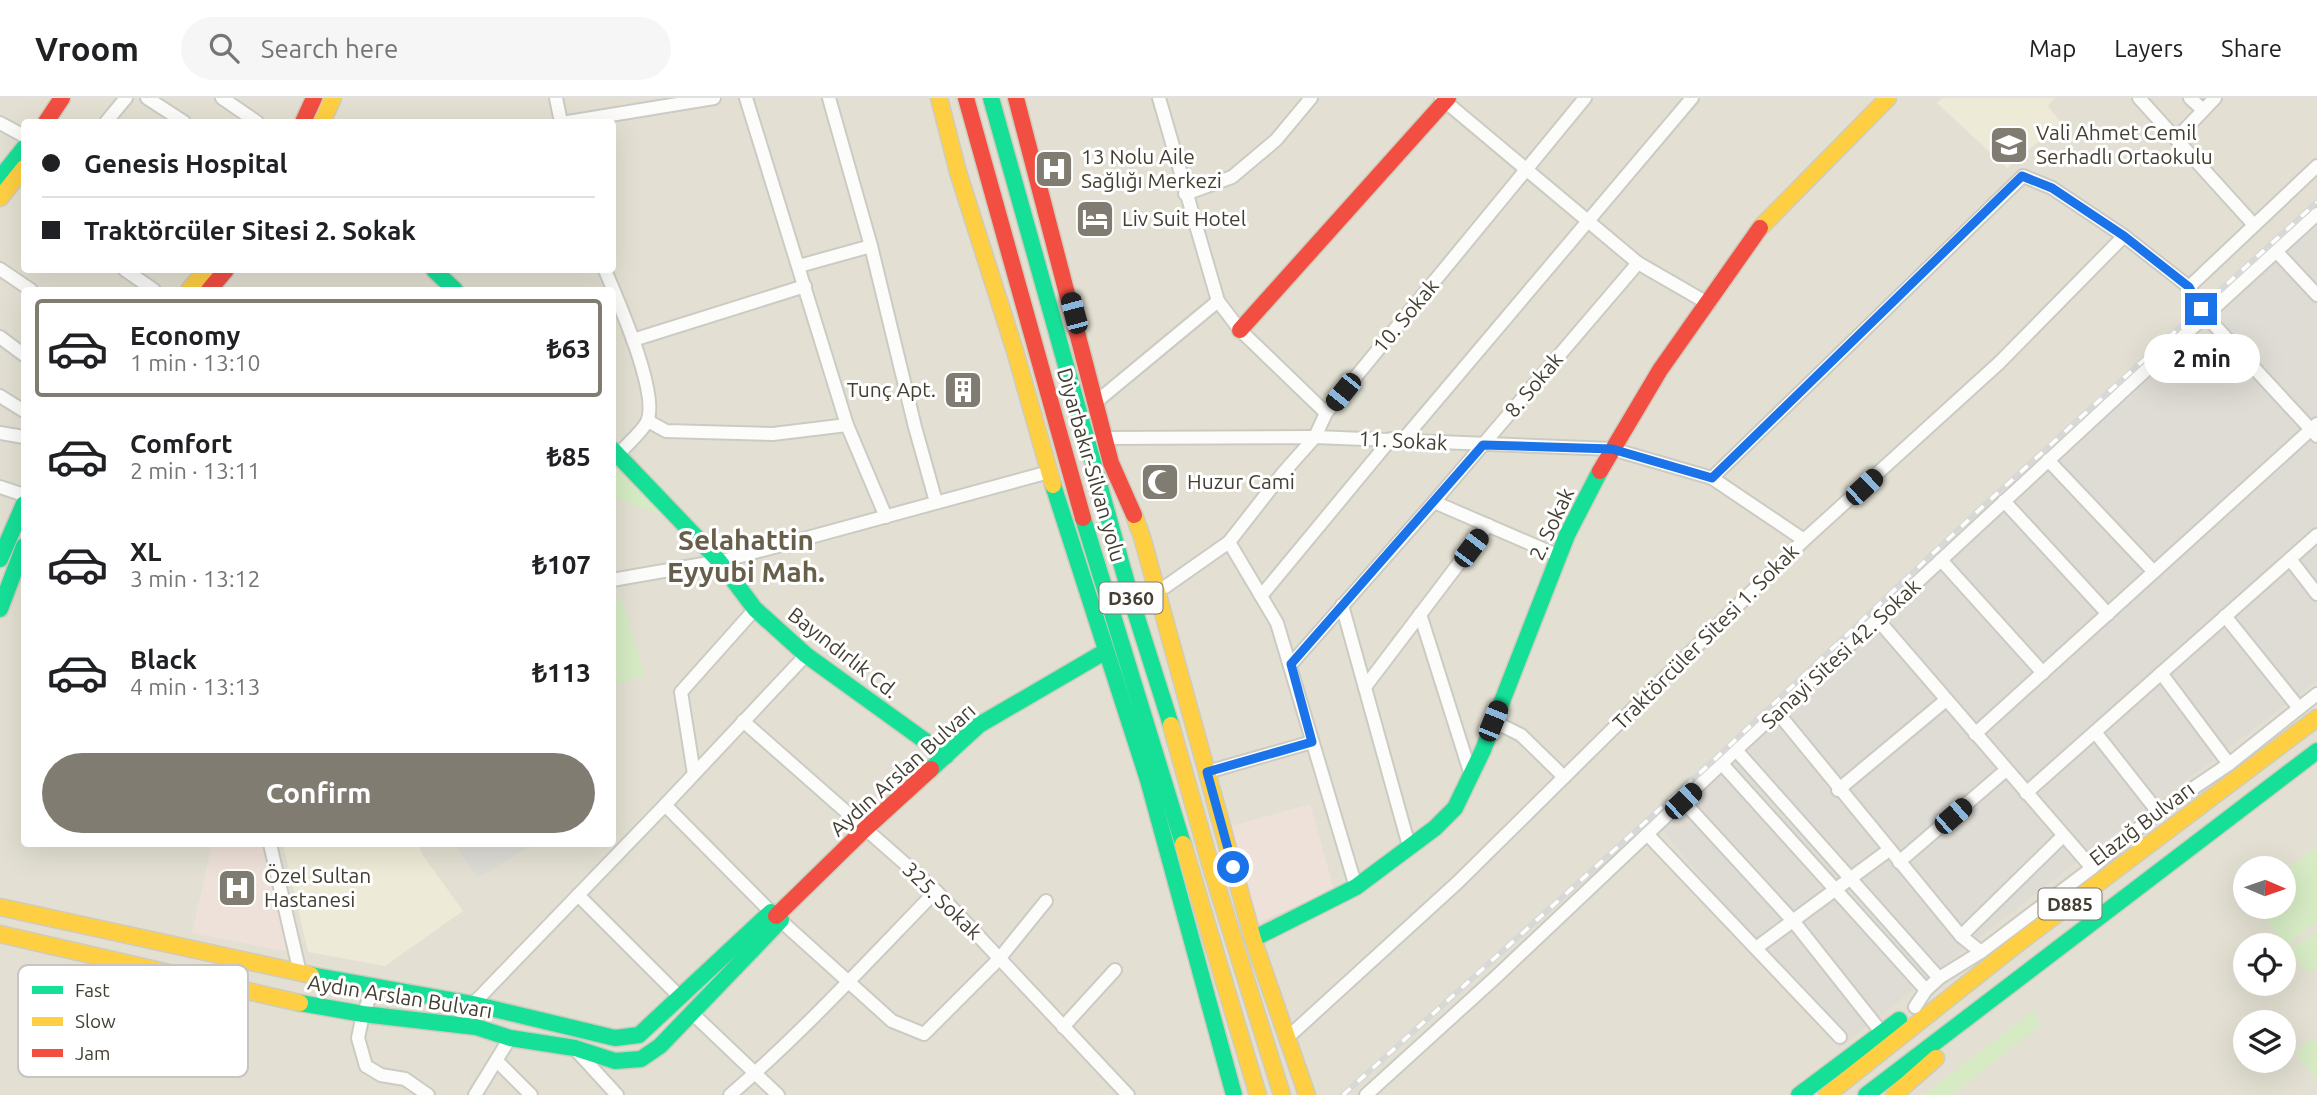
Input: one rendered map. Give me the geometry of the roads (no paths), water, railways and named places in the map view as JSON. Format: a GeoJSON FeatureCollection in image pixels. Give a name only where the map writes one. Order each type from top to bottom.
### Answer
{"type":"FeatureCollection","features":[{"type":"Feature","properties":{"kind":"main road"},"geometry":{"type":"LineString","coordinates":[[48,119],[62,98]]}},
{"type":"Feature","properties":{"kind":"main road"},"geometry":{"type":"LineString","coordinates":[[63,119],[76,98]]}},
{"type":"Feature","properties":{"kind":"main road"},"geometry":{"type":"LineString","coordinates":[[304,119],[314,98]]}},
{"type":"Feature","properties":{"kind":"main road"},"geometry":{"type":"LineString","coordinates":[[323,119],[333,98]]}},
{"type":"Feature","properties":{"kind":"main road"},"geometry":{"type":"LineString","coordinates":[[939,98],[958,172],[1048,472],[1148,780],[1234,1095]]}},
{"type":"Feature","properties":{"kind":"main road"},"geometry":{"type":"LineString","coordinates":[[963,98],[984,255]]}},
{"type":"Feature","properties":{"kind":"main road","name":"Diyarbakır-Silvan yolu"},"geometry":{"type":"LineString","coordinates":[[963,98],[1067,466],[1215,955]]}},
{"type":"Feature","properties":{"kind":"main road","name":"D360"},"geometry":{"type":"LineString","coordinates":[[991,98],[1133,605],[1160,686],[1211,867],[1282,1095]]}},
{"type":"Feature","properties":{"kind":"main road"},"geometry":{"type":"LineString","coordinates":[[1016,98],[1111,463],[1142,537],[1253,939],[1307,1095]]}},
{"type":"Feature","properties":{"kind":"main road","name":"2. Sokak"},"geometry":{"type":"LineString","coordinates":[[1253,939],[1356,887],[1435,828],[1455,808],[1471,775],[1567,536],[1612,449],[1660,370],[1766,220],[1888,98]]}},
{"type":"Feature","properties":{"kind":"main road"},"geometry":{"type":"LineString","coordinates":[[1240,330],[1445,99]]}},
{"type":"Feature","properties":{"kind":"main road"},"geometry":{"type":"LineString","coordinates":[[0,198],[16,179],[21,160]]}},
{"type":"Feature","properties":{"kind":"main road"},"geometry":{"type":"LineString","coordinates":[[1018,197],[1054,242]]}},
{"type":"Feature","properties":{"kind":"main road"},"geometry":{"type":"LineString","coordinates":[[192,287],[203,273]]}},
{"type":"Feature","properties":{"kind":"main road"},"geometry":{"type":"LineString","coordinates":[[212,287],[223,273]]}},
{"type":"Feature","properties":{"kind":"main road"},"geometry":{"type":"LineString","coordinates":[[437,273],[452,287]]}},
{"type":"Feature","properties":{"kind":"main road","name":"Bayındırlık Cd."},"geometry":{"type":"LineString","coordinates":[[616,453],[719,561],[755,609],[806,654],[946,756]]}},
{"type":"Feature","properties":{"kind":"main road"},"geometry":{"type":"LineString","coordinates":[[0,559],[4,536],[21,509]]}},
{"type":"Feature","properties":{"kind":"main road"},"geometry":{"type":"LineString","coordinates":[[0,609],[21,554]]}},
{"type":"Feature","properties":{"kind":"main road","name":"Aydın Arslan Bulvarı"},"geometry":{"type":"LineString","coordinates":[[0,907],[300,973],[473,1004],[615,1038],[639,1035],[776,916],[864,830],[979,725],[1106,651]]}},
{"type":"Feature","properties":{"kind":"main road"},"geometry":{"type":"LineString","coordinates":[[1160,686],[1201,748]]}},
{"type":"Feature","properties":{"kind":"main road","name":"Elazığ Bulvarı"},"geometry":{"type":"LineString","coordinates":[[1827,1095],[2016,945],[2317,718]]}},
{"type":"Feature","properties":{"kind":"main road","name":"D885"},"geometry":{"type":"LineString","coordinates":[[1866,1095],[2317,751]]}},
{"type":"Feature","properties":{"kind":"main road"},"geometry":{"type":"LineString","coordinates":[[1173,872],[1215,955]]}},
{"type":"Feature","properties":{"kind":"main road","name":"Aydın Arslan Bulvarı"},"geometry":{"type":"LineString","coordinates":[[248,991],[319,1007],[476,1027],[510,1038],[575,1048],[615,1061],[641,1059],[660,1046],[693,1014],[776,916]]}},
{"type":"Feature","properties":{"kind":"main road","name":"Aydın Arslan Bulvarı"},"geometry":{"type":"LineString","coordinates":[[0,933],[138,965]]}},
{"type":"Feature","properties":{"kind":"main road"},"geometry":{"type":"LineString","coordinates":[[1800,1095],[1871,1038],[1915,1007],[2016,945]]}},
{"type":"Feature","properties":{"kind":"main road","name":"D360"},"geometry":{"type":"LineString","coordinates":[[1215,955],[1258,1095]]}},
{"type":"Feature","properties":{"kind":"main road"},"geometry":{"type":"LineString","coordinates":[[1894,1095],[2038,963]]}},
{"type":"Feature","properties":{"kind":"street"},"geometry":{"type":"LineString","coordinates":[[108,119],[126,98]]}},
{"type":"Feature","properties":{"kind":"street"},"geometry":{"type":"LineString","coordinates":[[146,98],[179,119]]}},
{"type":"Feature","properties":{"kind":"street"},"geometry":{"type":"LineString","coordinates":[[222,98],[253,119]]}},
{"type":"Feature","properties":{"kind":"street"},"geometry":{"type":"LineString","coordinates":[[556,98],[560,119]]}},
{"type":"Feature","properties":{"kind":"street"},"geometry":{"type":"LineString","coordinates":[[586,119],[714,98]]}},
{"type":"Feature","properties":{"kind":"street"},"geometry":{"type":"LineString","coordinates":[[746,98],[847,425],[886,517]]}},
{"type":"Feature","properties":{"kind":"street"},"geometry":{"type":"LineString","coordinates":[[829,98],[871,246],[936,502]]}},
{"type":"Feature","properties":{"kind":"street"},"geometry":{"type":"LineString","coordinates":[[1158,98],[1217,301],[1240,330],[1326,413]]}},
{"type":"Feature","properties":{"kind":"street"},"geometry":{"type":"LineString","coordinates":[[1185,194],[1232,177],[1276,140],[1311,98]]}},
{"type":"Feature","properties":{"kind":"street","name":"10. Sokak"},"geometry":{"type":"LineString","coordinates":[[1165,587],[1229,542],[1315,437],[1326,413],[1585,98]]}},
{"type":"Feature","properties":{"kind":"street"},"geometry":{"type":"LineString","coordinates":[[1261,596],[1692,98]]}},
{"type":"Feature","properties":{"kind":"street"},"geometry":{"type":"LineString","coordinates":[[2139,98],[2254,225]]}},
{"type":"Feature","properties":{"kind":"street"},"geometry":{"type":"LineString","coordinates":[[2190,98],[2203,110]]}},
{"type":"Feature","properties":{"kind":"street"},"geometry":{"type":"LineString","coordinates":[[2176,139],[2215,98]]}},
{"type":"Feature","properties":{"kind":"street"},"geometry":{"type":"LineString","coordinates":[[1445,99],[1638,263],[1709,304]]}},
{"type":"Feature","properties":{"kind":"street"},"geometry":{"type":"LineString","coordinates":[[0,123],[21,134]]}},
{"type":"Feature","properties":{"kind":"street"},"geometry":{"type":"LineString","coordinates":[[2189,287],[2317,166]]}},
{"type":"Feature","properties":{"kind":"street"},"geometry":{"type":"LineString","coordinates":[[1712,478],[2022,176],[2052,188],[2124,236],[2189,287],[2206,316],[2315,430],[1975,734]]}},
{"type":"Feature","properties":{"kind":"street","name":"Sanayi Sitesi 42. Sokak"},"geometry":{"type":"LineString","coordinates":[[1366,1095],[2048,460],[2317,214]]}},
{"type":"Feature","properties":{"kind":"street","name":"Traktörcüler Sitesi 1. Sokak"},"geometry":{"type":"LineString","coordinates":[[1287,1038],[1458,882],[1804,540],[1999,363],[2124,236]]}},
{"type":"Feature","properties":{"kind":"street"},"geometry":{"type":"LineString","coordinates":[[799,266],[871,246]]}},
{"type":"Feature","properties":{"kind":"street"},"geometry":{"type":"LineString","coordinates":[[2277,251],[2317,295]]}},
{"type":"Feature","properties":{"kind":"street","name":"8. Sokak"},"geometry":{"type":"LineString","coordinates":[[1291,664],[1434,502],[1638,263]]}},
{"type":"Feature","properties":{"kind":"street"},"geometry":{"type":"LineString","coordinates":[[0,269],[27,287]]}},
{"type":"Feature","properties":{"kind":"street"},"geometry":{"type":"LineString","coordinates":[[129,273],[150,287]]}},
{"type":"Feature","properties":{"kind":"street"},"geometry":{"type":"LineString","coordinates":[[634,341],[805,286]]}},
{"type":"Feature","properties":{"kind":"street"},"geometry":{"type":"LineString","coordinates":[[616,297],[634,341],[648,391],[648,421],[616,451]]}},
{"type":"Feature","properties":{"kind":"street"},"geometry":{"type":"LineString","coordinates":[[1096,402],[1217,301]]}},
{"type":"Feature","properties":{"kind":"street"},"geometry":{"type":"LineString","coordinates":[[0,337],[21,353]]}},
{"type":"Feature","properties":{"kind":"street"},"geometry":{"type":"LineString","coordinates":[[0,396],[21,409]]}},
{"type":"Feature","properties":{"kind":"street"},"geometry":{"type":"LineString","coordinates":[[648,421],[666,431],[773,434],[847,425]]}},
{"type":"Feature","properties":{"kind":"street"},"geometry":{"type":"LineString","coordinates":[[0,433],[21,436]]}},
{"type":"Feature","properties":{"kind":"street","name":"11. Sokak"},"geometry":{"type":"LineString","coordinates":[[1104,438],[1315,437],[1612,449],[1712,478],[1804,540]]}},
{"type":"Feature","properties":{"kind":"street"},"geometry":{"type":"LineString","coordinates":[[2048,460],[2154,572]]}},
{"type":"Feature","properties":{"kind":"street"},"geometry":{"type":"LineString","coordinates":[[616,579],[719,561],[1048,472]]}},
{"type":"Feature","properties":{"kind":"street"},"geometry":{"type":"LineString","coordinates":[[0,487],[21,494]]}},
{"type":"Feature","properties":{"kind":"street"},"geometry":{"type":"LineString","coordinates":[[2004,501],[2108,614]]}},
{"type":"Feature","properties":{"kind":"street"},"geometry":{"type":"LineString","coordinates":[[1434,502],[1559,556]]}},
{"type":"Feature","properties":{"kind":"street"},"geometry":{"type":"LineString","coordinates":[[1365,687],[1488,525]]}},
{"type":"Feature","properties":{"kind":"street"},"geometry":{"type":"LineString","coordinates":[[2026,793],[2317,535]]}},
{"type":"Feature","properties":{"kind":"street"},"geometry":{"type":"LineString","coordinates":[[1229,542],[1278,623],[1356,887]]}},
{"type":"Feature","properties":{"kind":"street"},"geometry":{"type":"LineString","coordinates":[[2290,559],[2317,594]]}},
{"type":"Feature","properties":{"kind":"street"},"geometry":{"type":"LineString","coordinates":[[1941,560],[2043,673]]}},
{"type":"Feature","properties":{"kind":"street"},"geometry":{"type":"LineString","coordinates":[[1342,605],[1409,846]]}},
{"type":"Feature","properties":{"kind":"street"},"geometry":{"type":"LineString","coordinates":[[694,775],[681,692],[755,609]]}},
{"type":"Feature","properties":{"kind":"street"},"geometry":{"type":"LineString","coordinates":[[1420,614],[1471,775]]}},
{"type":"Feature","properties":{"kind":"street"},"geometry":{"type":"LineString","coordinates":[[2225,617],[2299,709]]}},
{"type":"Feature","properties":{"kind":"street"},"geometry":{"type":"LineString","coordinates":[[1878,620],[2092,868]]}},
{"type":"Feature","properties":{"kind":"street"},"geometry":{"type":"LineString","coordinates":[[459,1025],[473,1004],[666,805],[806,654]]}},
{"type":"Feature","properties":{"kind":"street"},"geometry":{"type":"LineString","coordinates":[[2161,673],[2228,764]]}},
{"type":"Feature","properties":{"kind":"street"},"geometry":{"type":"LineString","coordinates":[[1915,1007],[1926,990],[1939,978],[1981,952],[2092,868],[2158,812],[2228,764],[2317,694]]}},
{"type":"Feature","properties":{"kind":"street"},"geometry":{"type":"LineString","coordinates":[[1839,790],[1946,700]]}},
{"type":"Feature","properties":{"kind":"street"},"geometry":{"type":"LineString","coordinates":[[1778,713],[1961,936],[1981,952]]}},
{"type":"Feature","properties":{"kind":"street"},"geometry":{"type":"LineString","coordinates":[[1493,721],[1521,735],[1564,777]]}},
{"type":"Feature","properties":{"kind":"street","name":"325. Sokak"},"geometry":{"type":"LineString","coordinates":[[743,722],[936,891],[1128,1095]]}},
{"type":"Feature","properties":{"kind":"street"},"geometry":{"type":"LineString","coordinates":[[2095,732],[2158,812]]}},
{"type":"Feature","properties":{"kind":"street"},"geometry":{"type":"LineString","coordinates":[[1207,772],[1312,742]]}},
{"type":"Feature","properties":{"kind":"street"},"geometry":{"type":"LineString","coordinates":[[1736,750],[1939,978]]}},
{"type":"Feature","properties":{"kind":"street"},"geometry":{"type":"LineString","coordinates":[[1722,764],[1926,990]]}},
{"type":"Feature","properties":{"kind":"street"},"geometry":{"type":"LineString","coordinates":[[1899,862],[2006,770]]}},
{"type":"Feature","properties":{"kind":"street"},"geometry":{"type":"LineString","coordinates":[[1683,801],[1794,922],[1882,1032]]}},
{"type":"Feature","properties":{"kind":"street"},"geometry":{"type":"LineString","coordinates":[[666,805],[776,916],[892,1021],[924,1034],[999,959],[1046,901]]}},
{"type":"Feature","properties":{"kind":"street"},"geometry":{"type":"LineString","coordinates":[[1648,835],[1840,1037]]}},
{"type":"Feature","properties":{"kind":"street"},"geometry":{"type":"LineString","coordinates":[[1961,936],[2063,836]]}},
{"type":"Feature","properties":{"kind":"street"},"geometry":{"type":"LineString","coordinates":[[271,847],[300,973]]}},
{"type":"Feature","properties":{"kind":"street"},"geometry":{"type":"LineString","coordinates":[[1756,948],[1889,850]]}},
{"type":"Feature","properties":{"kind":"street"},"geometry":{"type":"LineString","coordinates":[[730,1095],[936,891]]}},
{"type":"Feature","properties":{"kind":"street"},"geometry":{"type":"LineString","coordinates":[[578,895],[681,998]]}},
{"type":"Feature","properties":{"kind":"street"},"geometry":{"type":"LineString","coordinates":[[1063,1027],[1115,970]]}},
{"type":"Feature","properties":{"kind":"street"},"geometry":{"type":"LineString","coordinates":[[374,987],[363,1014],[358,1038],[366,1066],[381,1075],[405,1079],[428,1095]]}},
{"type":"Feature","properties":{"kind":"street"},"geometry":{"type":"LineString","coordinates":[[693,1014],[778,1095]]}},
{"type":"Feature","properties":{"kind":"street"},"geometry":{"type":"LineString","coordinates":[[475,1095],[510,1038]]}},
{"type":"Feature","properties":{"kind":"street"},"geometry":{"type":"LineString","coordinates":[[575,1048],[617,1095]]}},
{"type":"Feature","properties":{"kind":"street"},"geometry":{"type":"LineString","coordinates":[[497,1061],[531,1095]]}},
{"type":"Feature","properties":{"kind":"railway"},"geometry":{"type":"LineString","coordinates":[[1343,1095],[1713,761],[1978,511],[2317,202]]}},
{"type":"Feature","properties":{"kind":"place","name":"Vali Ahmet Cemil Serhadlı Ortaokulu"},"geometry":{"type":"Point","coordinates":[2009,145]}},
{"type":"Feature","properties":{"kind":"place","name":"13 Nolu Aile Sağlığı Merkezi"},"geometry":{"type":"Point","coordinates":[1054,169]}},
{"type":"Feature","properties":{"kind":"place","name":"Liv Suit Hotel"},"geometry":{"type":"Point","coordinates":[1095,219]}},
{"type":"Feature","properties":{"kind":"place","name":"Tunç Apt."},"geometry":{"type":"Point","coordinates":[963,390]}},
{"type":"Feature","properties":{"kind":"place","name":"Huzur Cami"},"geometry":{"type":"Point","coordinates":[1160,482]}},
{"type":"Feature","properties":{"kind":"place","name":"Özel Sultan Hastanesi"},"geometry":{"type":"Point","coordinates":[237,888]}},
{"type":"Feature","properties":{"kind":"district","name":"Selahattin Eyyubi Mah."},"geometry":{"type":"Point","coordinates":[746,556]}}]}
